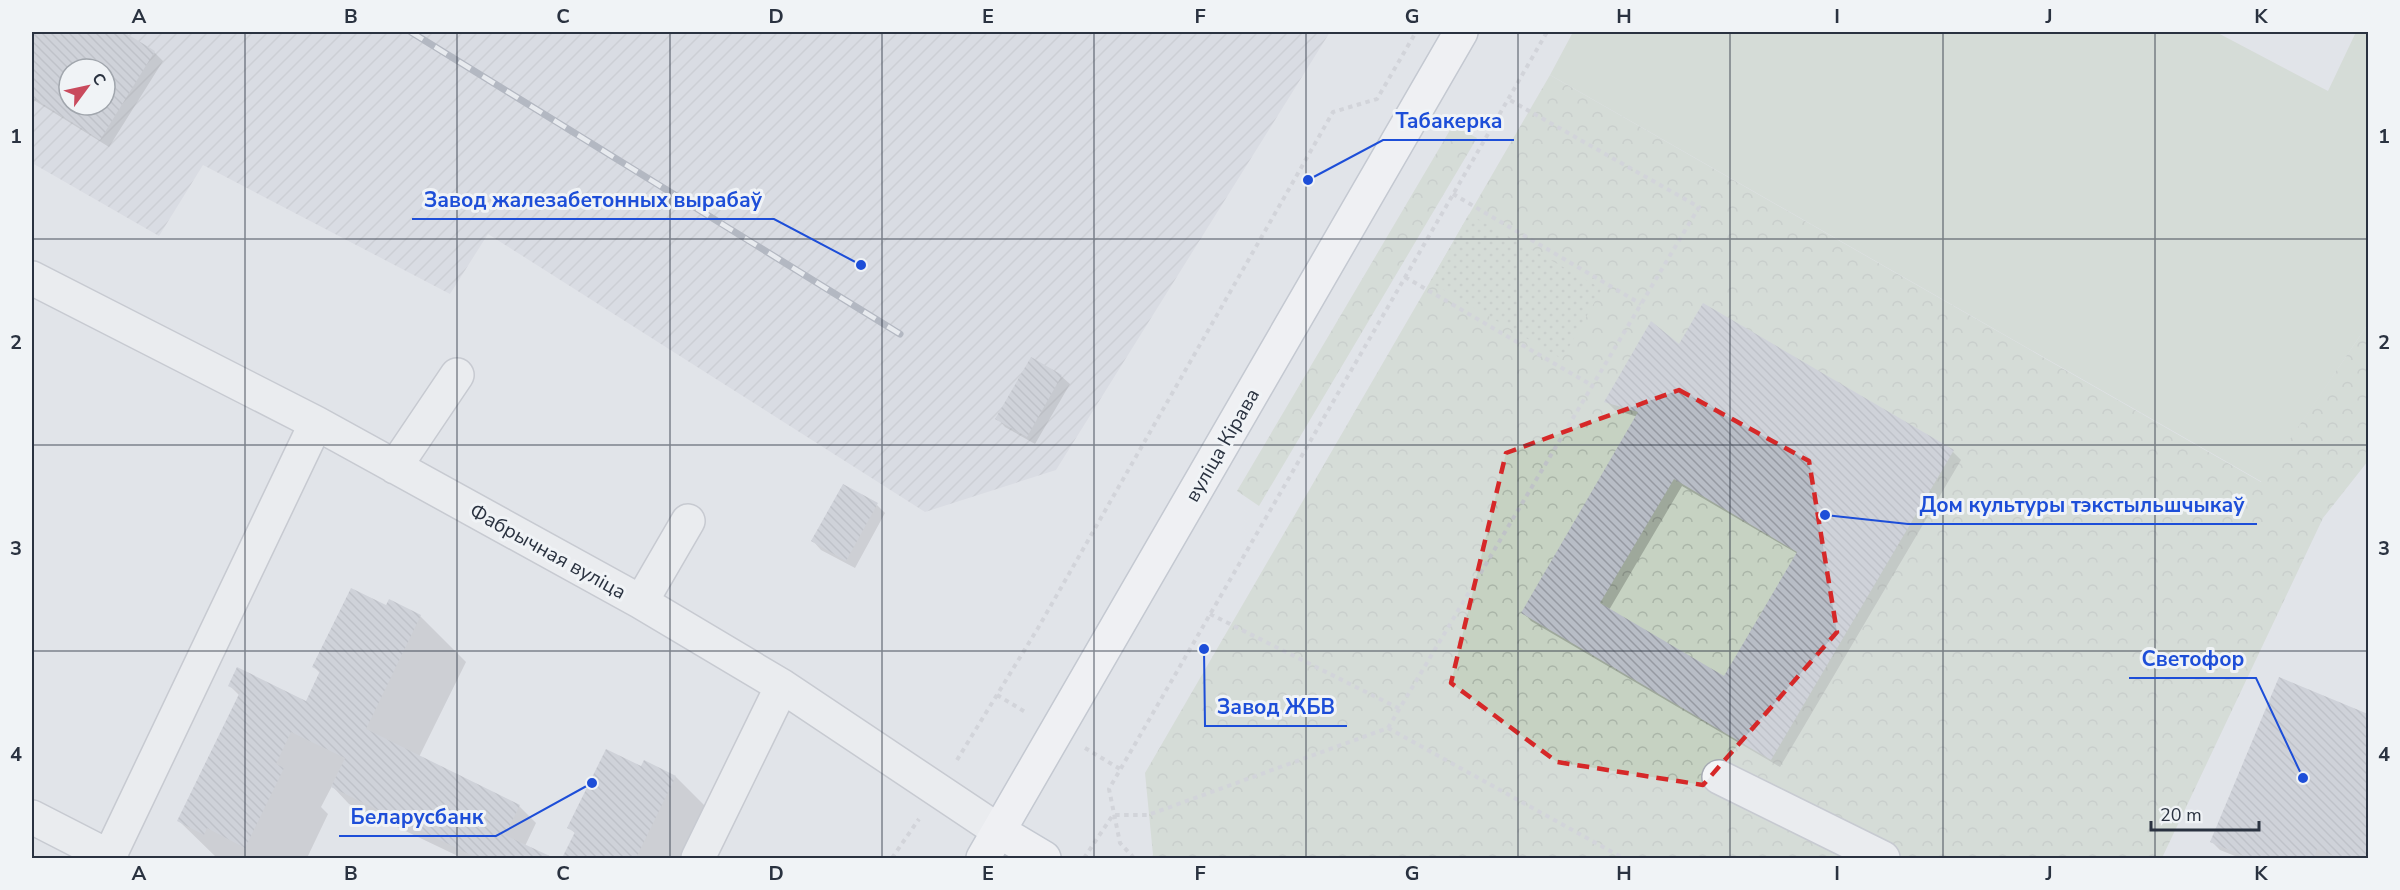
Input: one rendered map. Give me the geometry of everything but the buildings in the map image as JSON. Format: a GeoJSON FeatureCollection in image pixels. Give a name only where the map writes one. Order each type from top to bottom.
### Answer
{"type":"FeatureCollection","features":[{"type":"Feature","properties":{"kind":"main road","name":"вуліца Кірава"},"geometry":{"type":"LineString","coordinates":[[991,845],[1461,32]]}},
{"type":"Feature","properties":{"kind":"main road","name":"Фабрычная вуліца"},"geometry":{"type":"LineString","coordinates":[[991,845],[1044,858]]}},
{"type":"Feature","properties":{"kind":"street","name":"Фабрычная вуліца"},"geometry":{"type":"LineString","coordinates":[[32,278],[316,423],[641,602],[782,686],[938,791],[991,845]]}},
{"type":"Feature","properties":{"kind":"street"},"geometry":{"type":"LineString","coordinates":[[395,467],[457,375]]}},
{"type":"Feature","properties":{"kind":"street"},"geometry":{"type":"LineString","coordinates":[[32,817],[111,858],[316,423]]}},
{"type":"Feature","properties":{"kind":"street"},"geometry":{"type":"LineString","coordinates":[[641,602],[688,521]]}},
{"type":"Feature","properties":{"kind":"street"},"geometry":{"type":"LineString","coordinates":[[698,858],[782,686]]}},
{"type":"Feature","properties":{"kind":"street"},"geometry":{"type":"LineString","coordinates":[[1719,777],[1883,858]]}},
{"type":"Feature","properties":{"kind":"path"},"geometry":{"type":"LineString","coordinates":[[892,858],[938,791],[1038,628],[1333,112],[1377,99],[1416,32]]}},
{"type":"Feature","properties":{"kind":"path"},"geometry":{"type":"LineString","coordinates":[[1134,858],[1119,843],[1109,789],[1546,32]]}},
{"type":"Feature","properties":{"kind":"path"},"geometry":{"type":"LineString","coordinates":[[1113,815],[1148,815],[1388,728],[1699,207],[1508,99]]}},
{"type":"Feature","properties":{"kind":"path"},"geometry":{"type":"LineString","coordinates":[[1453,194],[1641,304]]}},
{"type":"Feature","properties":{"kind":"path"},"geometry":{"type":"LineString","coordinates":[[1405,277],[1593,386]]}},
{"type":"Feature","properties":{"kind":"path"},"geometry":{"type":"LineString","coordinates":[[1210,614],[1400,709]]}},
{"type":"Feature","properties":{"kind":"path"},"geometry":{"type":"LineString","coordinates":[[1388,728],[1623,858]]}},
{"type":"Feature","properties":{"kind":"path"},"geometry":{"type":"LineString","coordinates":[[1084,858],[1113,815]]}},
{"type":"Feature","properties":{"kind":"highlighted area"},"geometry":{"type":"Polygon","coordinates":[[[1679,390],[1809,461],[1837,632],[1703,785],[1557,762],[1451,683],[1506,453],[1679,390]]]}},
{"type":"Feature","properties":{"kind":"shaded area"},"geometry":{"type":"Polygon","coordinates":[[[32,32],[1330,32],[1056,470],[925,512],[488,234],[450,294],[203,165],[159,236],[32,163],[32,32]]]}},
{"type":"Feature","properties":{"kind":"green space"},"geometry":{"type":"Polygon","coordinates":[[[1573,32],[2216,32],[2328,91],[2356,32],[2368,32],[2368,324],[2262,482],[1550,75],[1573,32]]]}},
{"type":"Feature","properties":{"kind":"green space"},"geometry":{"type":"Polygon","coordinates":[[[1550,75],[2261,482],[2368,324],[2368,461],[2323,518],[2162,858],[1151,858],[1153,855],[1145,773],[1550,75]]]}},
{"type":"Feature","properties":{"kind":"green space"},"geometry":{"type":"Polygon","coordinates":[[[1453,125],[1477,138],[1259,506],[1237,491],[1453,125]]]}},
{"type":"Feature","properties":{"kind":"green space"},"geometry":{"type":"Polygon","coordinates":[[[1469,214],[1602,289],[1562,359],[1430,282],[1469,214]]]}},
{"type":"Feature","properties":{"kind":"railway"},"geometry":{"type":"LineString","coordinates":[[411,32],[900,334]]}},
{"type":"Feature","properties":{"kind":"place","name":"Табакерка"},"geometry":{"type":"Point","coordinates":[1308,180]}},
{"type":"Feature","properties":{"kind":"place","name":"Завод жалезабетонных вырабаў"},"geometry":{"type":"Point","coordinates":[861,265]}},
{"type":"Feature","properties":{"kind":"place","name":"Дом культуры тэкстыльшчыкаў"},"geometry":{"type":"Point","coordinates":[1825,515]}},
{"type":"Feature","properties":{"kind":"place","name":"Завод ЖБВ"},"geometry":{"type":"Point","coordinates":[1204,649]}},
{"type":"Feature","properties":{"kind":"place","name":"Светофор"},"geometry":{"type":"Point","coordinates":[2303,778]}},
{"type":"Feature","properties":{"kind":"place","name":"Беларусбанк"},"geometry":{"type":"Point","coordinates":[592,783]}}]}
